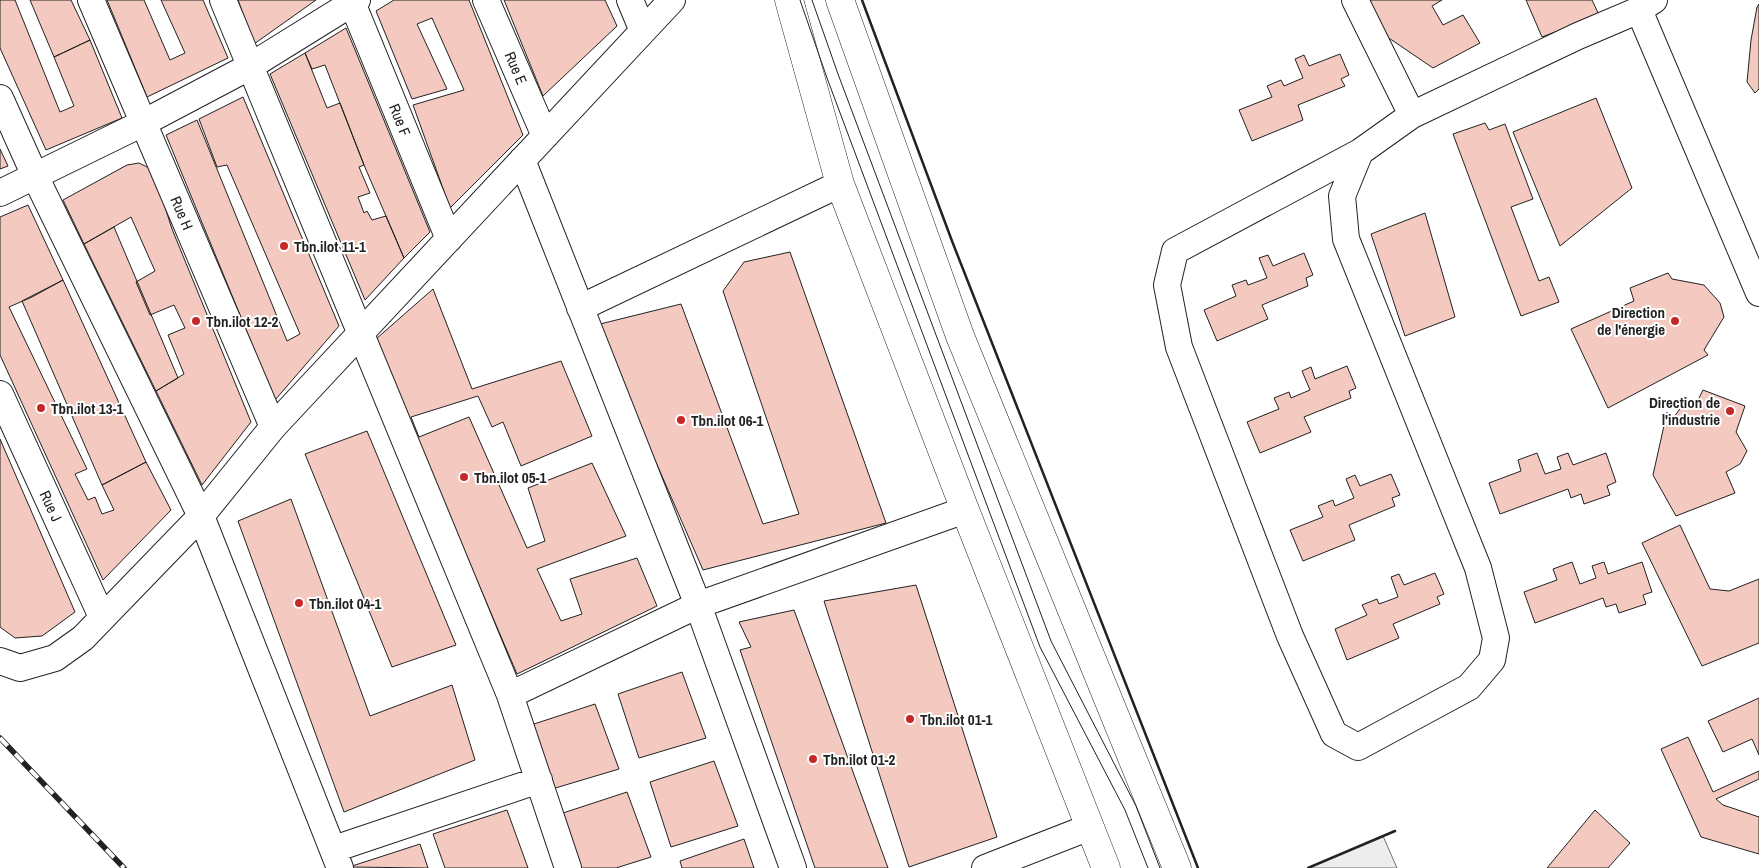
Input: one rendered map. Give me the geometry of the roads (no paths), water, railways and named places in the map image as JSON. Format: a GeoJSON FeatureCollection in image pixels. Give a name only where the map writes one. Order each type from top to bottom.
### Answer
{"type":"FeatureCollection","features":[{"type":"Feature","properties":{"kind":"main road"},"geometry":{"type":"LineString","coordinates":[[789,0],[840,184],[965,510],[1106,868]]}},
{"type":"Feature","properties":{"kind":"main road"},"geometry":{"type":"LineString","coordinates":[[840,0],[960,336],[1177,868]]}},
{"type":"Feature","properties":{"kind":"street","name":"Rue H"},"geometry":{"type":"LineString","coordinates":[[91,0],[273,426]]}},
{"type":"Feature","properties":{"kind":"street"},"geometry":{"type":"LineString","coordinates":[[223,0],[510,695],[568,868]]}},
{"type":"Feature","properties":{"kind":"street","name":"Rue E"},"geometry":{"type":"LineString","coordinates":[[486,0],[545,136]]}},
{"type":"Feature","properties":{"kind":"street"},"geometry":{"type":"LineString","coordinates":[[630,0],[643,31]]}},
{"type":"Feature","properties":{"kind":"street"},"geometry":{"type":"LineString","coordinates":[[0,661],[20,668],[55,658],[83,638],[201,516],[273,426],[672,0]]}},
{"type":"Feature","properties":{"kind":"street"},"geometry":{"type":"LineString","coordinates":[[1355,0],[1412,115]]}},
{"type":"Feature","properties":{"kind":"street"},"geometry":{"type":"LineString","coordinates":[[0,193],[250,68],[354,1]]}},
{"type":"Feature","properties":{"kind":"street","name":"Rue F"},"geometry":{"type":"LineString","coordinates":[[354,1],[449,239]]}},
{"type":"Feature","properties":{"kind":"street"},"geometry":{"type":"LineString","coordinates":[[1360,152],[1342,196],[1346,239],[1478,568],[1496,638],[1492,660],[1469,687],[1358,747],[1334,734],[1290,636],[1179,347],[1167,285],[1175,251],[1360,152],[1412,115],[1647,5],[1759,293]]}},
{"type":"Feature","properties":{"kind":"street"},"geometry":{"type":"LineString","coordinates":[[0,98],[35,176],[201,516],[337,858],[538,780]]}},
{"type":"Feature","properties":{"kind":"street"},"geometry":{"type":"LineString","coordinates":[[522,160],[698,605],[794,868]]}},
{"type":"Feature","properties":{"kind":"street"},"geometry":{"type":"LineString","coordinates":[[580,308],[840,184]]}},
{"type":"Feature","properties":{"kind":"street","name":"Rue J"},"geometry":{"type":"LineString","coordinates":[[0,394],[102,617]]}},
{"type":"Feature","properties":{"kind":"street"},"geometry":{"type":"LineString","coordinates":[[510,695],[698,605],[965,510]]}},
{"type":"Feature","properties":{"kind":"street"},"geometry":{"type":"LineString","coordinates":[[985,868],[1090,827]]}},
{"type":"Feature","properties":{"kind":"tram line"},"geometry":{"type":"LineString","coordinates":[[800,0],[827,78],[1040,647],[1125,810],[1148,868]]}},
{"type":"Feature","properties":{"kind":"tram line"},"geometry":{"type":"LineString","coordinates":[[812,0],[1051,641],[1136,806],[1160,868]]}},
{"type":"Feature","properties":{"kind":"railway"},"geometry":{"type":"LineString","coordinates":[[0,738],[124,868]]}},
{"type":"Feature","properties":{"kind":"place","name":"Tbn.ilot 11-1"},"geometry":{"type":"Point","coordinates":[284,246]}},
{"type":"Feature","properties":{"kind":"place","name":"Tbn.ilot 12-2"},"geometry":{"type":"Point","coordinates":[196,321]}},
{"type":"Feature","properties":{"kind":"place","name":"Direction de l'énergie"},"geometry":{"type":"Point","coordinates":[1675,321]}},
{"type":"Feature","properties":{"kind":"place","name":"Tbn.ilot 13-1"},"geometry":{"type":"Point","coordinates":[41,408]}},
{"type":"Feature","properties":{"kind":"place","name":"Direction de l'industrie"},"geometry":{"type":"Point","coordinates":[1730,411]}},
{"type":"Feature","properties":{"kind":"place","name":"Tbn.ilot 06-1"},"geometry":{"type":"Point","coordinates":[681,420]}},
{"type":"Feature","properties":{"kind":"place","name":"Tbn.ilot 05-1"},"geometry":{"type":"Point","coordinates":[464,477]}},
{"type":"Feature","properties":{"kind":"place","name":"Tbn.ilot 04-1"},"geometry":{"type":"Point","coordinates":[299,603]}},
{"type":"Feature","properties":{"kind":"place","name":"Tbn.ilot 01-1"},"geometry":{"type":"Point","coordinates":[910,719]}},
{"type":"Feature","properties":{"kind":"place","name":"Tbn.ilot 01-2"},"geometry":{"type":"Point","coordinates":[813,759]}}]}
